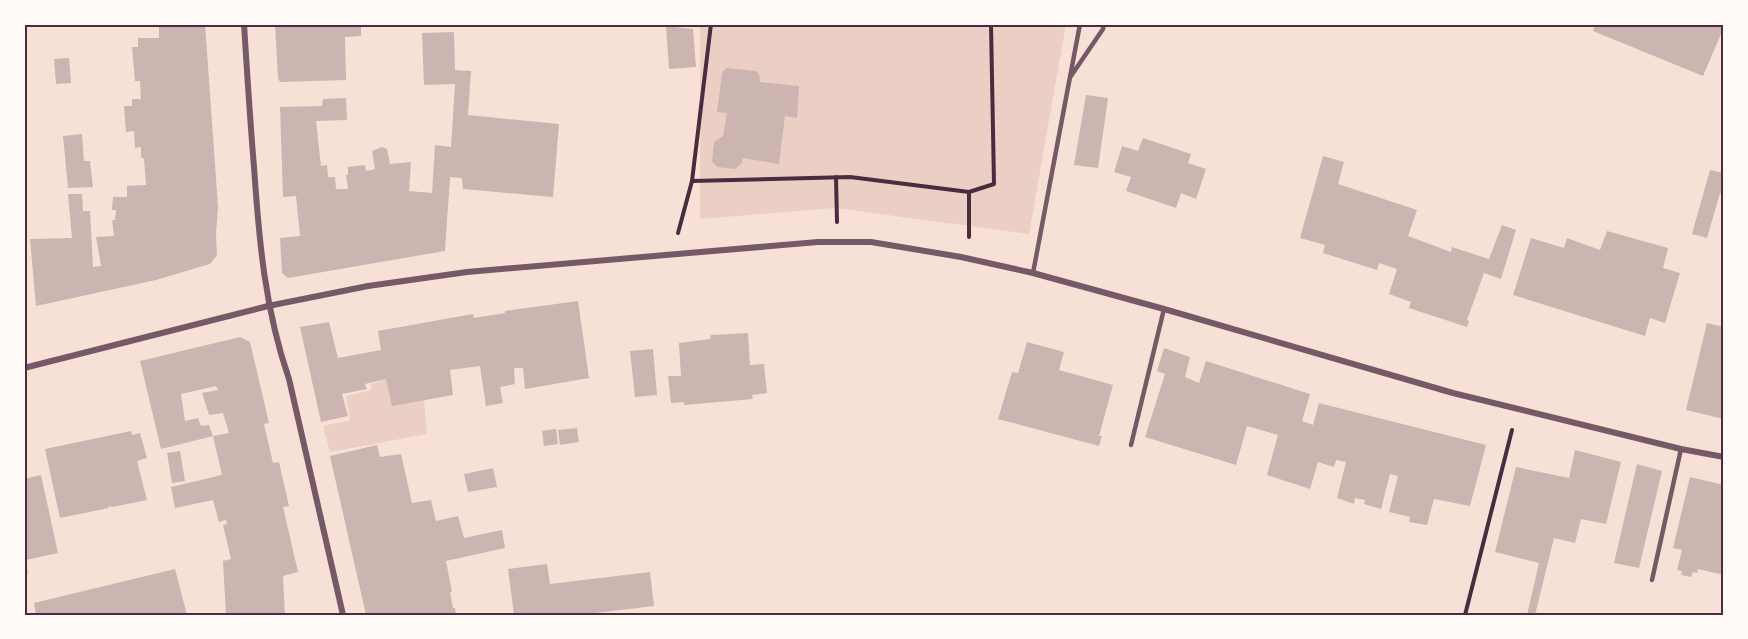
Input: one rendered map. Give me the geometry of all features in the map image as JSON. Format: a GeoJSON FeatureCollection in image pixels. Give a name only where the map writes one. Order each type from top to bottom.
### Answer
{"type":"FeatureCollection","features":[{"type":"Feature","properties":{"kind":"street"},"geometry":{"type":"LineString","coordinates":[[243,24],[260,250],[268,306],[289,379],[343,615]]}},
{"type":"Feature","properties":{"kind":"street"},"geometry":{"type":"LineString","coordinates":[[24,368],[268,306],[368,286],[467,272],[672,254],[818,242],[871,242],[969,258],[1033,273],[1454,393],[1681,449],[1724,457]]}},
{"type":"Feature","properties":{"kind":"lane"},"geometry":{"type":"LineString","coordinates":[[1033,273],[1080,24]]}},
{"type":"Feature","properties":{"kind":"lane"},"geometry":{"type":"LineString","coordinates":[[1070,78],[1103,29],[1104,24]]}},
{"type":"Feature","properties":{"kind":"lane"},"geometry":{"type":"LineString","coordinates":[[1131,445],[1164,309]]}},
{"type":"Feature","properties":{"kind":"lane"},"geometry":{"type":"LineString","coordinates":[[1652,580],[1681,449]]}},
{"type":"Feature","properties":{"kind":"path"},"geometry":{"type":"LineString","coordinates":[[672,254],[692,181],[711,24]]}},
{"type":"Feature","properties":{"kind":"path"},"geometry":{"type":"LineString","coordinates":[[692,181],[850,177],[969,192],[994,184],[991,24]]}},
{"type":"Feature","properties":{"kind":"path"},"geometry":{"type":"LineString","coordinates":[[836,177],[837,242]]}},
{"type":"Feature","properties":{"kind":"path"},"geometry":{"type":"LineString","coordinates":[[969,192],[969,258]]}},
{"type":"Feature","properties":{"kind":"path"},"geometry":{"type":"LineString","coordinates":[[1465,615],[1518,409]]}},
{"type":"Feature","properties":{"kind":"shaded area"},"geometry":{"type":"Polygon","coordinates":[[[700,24],[1066,24],[1029,234],[835,208],[700,219],[700,24]]]}},
{"type":"Feature","properties":{"kind":"shaded area"},"geometry":{"type":"Polygon","coordinates":[[[386,379],[424,400],[427,434],[330,452],[323,426],[350,420],[346,396],[371,390],[371,384],[386,379]]]}},
{"type":"Feature","properties":{"kind":"building"},"geometry":{"type":"Polygon","coordinates":[[[159,24],[205,24],[218,207],[217,255],[210,264],[156,280],[36,306],[30,239],[72,238],[68,194],[82,194],[83,211],[90,211],[93,267],[101,266],[96,237],[114,236],[112,220],[115,220],[116,210],[112,210],[113,197],[127,197],[127,186],[146,185],[141,147],[135,148],[134,131],[126,132],[124,106],[132,106],[132,99],[141,99],[140,81],[135,81],[132,47],[138,47],[138,38],[159,38],[159,24]]]}},
{"type":"Feature","properties":{"kind":"building"},"geometry":{"type":"Polygon","coordinates":[[[275,24],[361,24],[361,36],[345,37],[346,80],[280,82],[275,24]]]}},
{"type":"Feature","properties":{"kind":"building"},"geometry":{"type":"Polygon","coordinates":[[[1595,24],[1724,24],[1724,27],[1703,76],[1593,31],[1595,24]]]}},
{"type":"Feature","properties":{"kind":"building"},"geometry":{"type":"Polygon","coordinates":[[[666,26],[693,29],[696,67],[669,69],[666,26]]]}},
{"type":"Feature","properties":{"kind":"building"},"geometry":{"type":"Polygon","coordinates":[[[454,32],[455,70],[471,71],[468,115],[559,124],[553,197],[463,189],[462,178],[450,177],[445,251],[288,278],[282,273],[280,238],[300,236],[296,196],[283,197],[280,107],[322,106],[323,99],[346,98],[347,120],[316,121],[321,166],[327,165],[328,177],[335,177],[336,189],[348,189],[346,175],[348,175],[348,167],[365,165],[366,171],[375,169],[372,151],[382,147],[387,149],[390,164],[411,162],[409,191],[432,193],[435,145],[451,147],[455,84],[424,85],[422,33],[454,32]]]}},
{"type":"Feature","properties":{"kind":"building"},"geometry":{"type":"Polygon","coordinates":[[[69,58],[71,83],[56,84],[54,59],[69,58]]]}},
{"type":"Feature","properties":{"kind":"building"},"geometry":{"type":"Polygon","coordinates":[[[726,68],[756,71],[760,82],[799,86],[797,118],[785,116],[779,164],[743,158],[742,163],[735,169],[717,167],[712,161],[714,142],[723,136],[727,113],[717,112],[722,73],[726,68]]]}},
{"type":"Feature","properties":{"kind":"building"},"geometry":{"type":"Polygon","coordinates":[[[1086,95],[1108,98],[1098,168],[1074,165],[1086,95]]]}},
{"type":"Feature","properties":{"kind":"building"},"geometry":{"type":"Polygon","coordinates":[[[82,134],[84,161],[90,161],[93,187],[68,188],[63,136],[82,134]]]}},
{"type":"Feature","properties":{"kind":"building"},"geometry":{"type":"Polygon","coordinates":[[[1143,138],[1191,154],[1188,163],[1206,169],[1196,199],[1181,193],[1176,208],[1126,191],[1131,177],[1114,172],[1122,146],[1138,151],[1143,138]]]}},
{"type":"Feature","properties":{"kind":"building"},"geometry":{"type":"Polygon","coordinates":[[[1323,156],[1344,162],[1338,184],[1417,210],[1408,236],[1451,252],[1452,247],[1489,259],[1502,225],[1516,230],[1501,279],[1484,273],[1467,320],[1469,321],[1467,327],[1409,308],[1411,302],[1389,294],[1397,269],[1379,263],[1377,270],[1323,253],[1325,245],[1300,238],[1323,156]]]}},
{"type":"Feature","properties":{"kind":"building"},"geometry":{"type":"Polygon","coordinates":[[[1710,170],[1724,173],[1724,193],[1720,193],[1707,238],[1692,234],[1710,170]]]}},
{"type":"Feature","properties":{"kind":"building"},"geometry":{"type":"Polygon","coordinates":[[[1607,231],[1668,248],[1663,268],[1680,273],[1665,323],[1650,318],[1645,336],[1513,295],[1531,238],[1564,248],[1567,238],[1600,250],[1607,231]]]}},
{"type":"Feature","properties":{"kind":"building"},"geometry":{"type":"Polygon","coordinates":[[[578,301],[589,378],[525,389],[523,368],[514,368],[515,384],[500,387],[503,403],[486,406],[480,366],[450,370],[453,395],[392,406],[386,379],[365,384],[367,389],[342,394],[348,416],[321,422],[300,327],[329,322],[338,358],[381,350],[378,331],[473,314],[474,318],[505,313],[505,311],[578,301]]]}},
{"type":"Feature","properties":{"kind":"building"},"geometry":{"type":"Polygon","coordinates":[[[1707,323],[1724,327],[1724,419],[1686,410],[1707,323]]]}},
{"type":"Feature","properties":{"kind":"building"},"geometry":{"type":"Polygon","coordinates":[[[748,333],[750,365],[764,364],[767,393],[752,395],[753,399],[684,405],[684,402],[671,403],[668,376],[681,376],[679,343],[710,339],[711,335],[748,333]]]}},
{"type":"Feature","properties":{"kind":"building"},"geometry":{"type":"Polygon","coordinates":[[[240,337],[250,342],[269,423],[264,424],[273,463],[279,462],[289,506],[283,507],[298,572],[283,576],[285,615],[226,615],[223,561],[231,559],[223,525],[227,524],[226,520],[219,522],[213,500],[175,508],[171,487],[222,475],[213,436],[161,449],[140,361],[240,337]],[[216,386],[181,394],[185,421],[198,418],[201,426],[209,425],[213,436],[229,433],[223,413],[209,415],[202,393],[218,390],[216,386]]]}},
{"type":"Feature","properties":{"kind":"building"},"geometry":{"type":"Polygon","coordinates":[[[1027,342],[1064,352],[1059,370],[1113,385],[1099,436],[1102,436],[1099,446],[998,419],[1012,372],[1018,373],[1027,342]]]}},
{"type":"Feature","properties":{"kind":"building"},"geometry":{"type":"Polygon","coordinates":[[[1164,348],[1190,357],[1185,377],[1199,383],[1206,361],[1310,394],[1302,421],[1313,425],[1319,403],[1486,445],[1470,506],[1434,499],[1427,525],[1409,522],[1410,517],[1389,512],[1398,476],[1390,474],[1381,509],[1364,504],[1365,500],[1355,498],[1354,504],[1337,498],[1346,462],[1336,460],[1334,467],[1318,462],[1310,489],[1267,475],[1278,435],[1247,426],[1236,465],[1145,437],[1165,374],[1157,371],[1164,348]]]}},
{"type":"Feature","properties":{"kind":"building"},"geometry":{"type":"Polygon","coordinates":[[[653,349],[657,395],[635,397],[630,351],[653,349]]]}},
{"type":"Feature","properties":{"kind":"building"},"geometry":{"type":"Polygon","coordinates":[[[577,428],[579,442],[560,445],[558,430],[577,428]]]}},
{"type":"Feature","properties":{"kind":"building"},"geometry":{"type":"Polygon","coordinates":[[[556,429],[558,444],[544,446],[542,431],[556,429]]]}},
{"type":"Feature","properties":{"kind":"building"},"geometry":{"type":"Polygon","coordinates":[[[131,431],[132,435],[140,433],[147,458],[137,461],[147,500],[108,506],[109,508],[60,518],[45,449],[131,431]]]}},
{"type":"Feature","properties":{"kind":"building"},"geometry":{"type":"Polygon","coordinates":[[[377,445],[380,457],[401,454],[412,503],[431,500],[436,521],[458,516],[464,538],[502,530],[505,548],[446,561],[456,615],[366,615],[330,456],[377,445]]]}},
{"type":"Feature","properties":{"kind":"building"},"geometry":{"type":"Polygon","coordinates":[[[1575,450],[1621,462],[1606,524],[1581,519],[1575,543],[1554,538],[1535,615],[1527,615],[1539,563],[1495,552],[1516,467],[1569,478],[1575,450]]]}},
{"type":"Feature","properties":{"kind":"building"},"geometry":{"type":"Polygon","coordinates":[[[180,451],[185,481],[172,483],[167,453],[180,451]]]}},
{"type":"Feature","properties":{"kind":"building"},"geometry":{"type":"Polygon","coordinates":[[[1637,464],[1662,471],[1639,568],[1614,563],[1637,464]]]}},
{"type":"Feature","properties":{"kind":"building"},"geometry":{"type":"Polygon","coordinates":[[[493,468],[497,487],[468,492],[464,474],[493,468]]]}},
{"type":"Feature","properties":{"kind":"building"},"geometry":{"type":"Polygon","coordinates":[[[41,475],[58,553],[26,560],[28,574],[24,575],[24,479],[41,475]]]}},
{"type":"Feature","properties":{"kind":"building"},"geometry":{"type":"Polygon","coordinates":[[[1690,477],[1724,485],[1724,575],[1698,569],[1697,573],[1693,572],[1691,577],[1681,575],[1682,571],[1677,570],[1682,550],[1673,548],[1690,477]]]}},
{"type":"Feature","properties":{"kind":"building"},"geometry":{"type":"Polygon","coordinates":[[[547,564],[550,584],[650,572],[654,606],[578,615],[514,615],[508,569],[547,564]]]}},
{"type":"Feature","properties":{"kind":"building"},"geometry":{"type":"Polygon","coordinates":[[[175,569],[187,615],[36,615],[34,603],[175,569]]]}}]}
